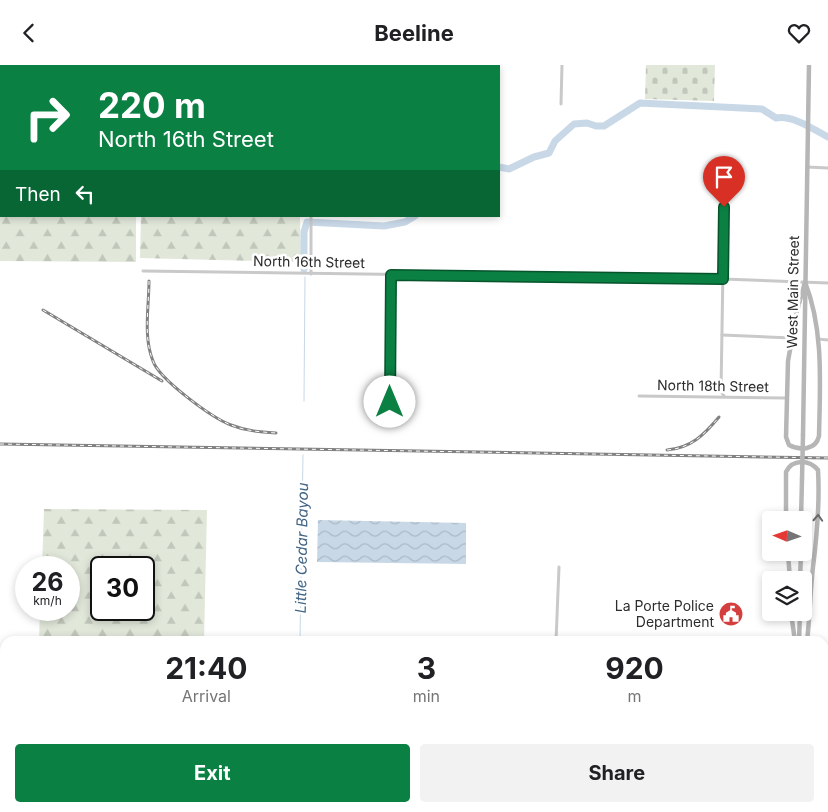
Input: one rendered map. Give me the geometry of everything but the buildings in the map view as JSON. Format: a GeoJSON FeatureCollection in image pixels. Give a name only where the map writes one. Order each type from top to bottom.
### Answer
{"type":"FeatureCollection","features":[{"type":"Feature","properties":{"kind":"main road","name":"West Main Street"},"geometry":{"type":"LineString","coordinates":[[801,511],[809,65]]}},
{"type":"Feature","properties":{"kind":"main road"},"geometry":{"type":"LineString","coordinates":[[805,283],[812,301],[817,339],[820,372],[819,436],[818,443],[813,447],[794,448],[787,443],[786,398],[788,361],[791,338],[805,283]]}},
{"type":"Feature","properties":{"kind":"main road"},"geometry":{"type":"LineString","coordinates":[[786,511],[786,472],[789,466],[795,463],[809,463],[818,470],[819,484],[816,546],[806,636]]}},
{"type":"Feature","properties":{"kind":"main road"},"geometry":{"type":"LineString","coordinates":[[792,621],[794,636]]}},
{"type":"Feature","properties":{"kind":"main road"},"geometry":{"type":"LineString","coordinates":[[799,636],[800,621]]}},
{"type":"Feature","properties":{"kind":"street"},"geometry":{"type":"LineString","coordinates":[[561,104],[562,65]]}},
{"type":"Feature","properties":{"kind":"street"},"geometry":{"type":"LineString","coordinates":[[807,167],[828,168]]}},
{"type":"Feature","properties":{"kind":"street"},"geometry":{"type":"LineString","coordinates":[[724,207],[721,391],[724,397]]}},
{"type":"Feature","properties":{"kind":"street"},"geometry":{"type":"LineString","coordinates":[[311,217],[311,273]]}},
{"type":"Feature","properties":{"kind":"street","name":"North 16th Street"},"geometry":{"type":"LineString","coordinates":[[143,271],[723,279],[828,283]]}},
{"type":"Feature","properties":{"kind":"street"},"geometry":{"type":"LineString","coordinates":[[390,402],[391,275]]}},
{"type":"Feature","properties":{"kind":"street"},"geometry":{"type":"LineString","coordinates":[[722,335],[791,338]]}},
{"type":"Feature","properties":{"kind":"street"},"geometry":{"type":"LineString","coordinates":[[817,339],[828,340]]}},
{"type":"Feature","properties":{"kind":"street","name":"North 18th Street"},"geometry":{"type":"LineString","coordinates":[[639,396],[786,398]]}},
{"type":"Feature","properties":{"kind":"street"},"geometry":{"type":"LineString","coordinates":[[556,636],[559,567]]}},
{"type":"Feature","properties":{"kind":"green space"},"geometry":{"type":"Polygon","coordinates":[[[646,65],[715,65],[714,101],[645,99],[646,65]]]}},
{"type":"Feature","properties":{"kind":"green space"},"geometry":{"type":"Polygon","coordinates":[[[0,217],[136,217],[136,262],[0,261],[0,217]]]}},
{"type":"Feature","properties":{"kind":"green space"},"geometry":{"type":"Polygon","coordinates":[[[141,217],[300,217],[301,262],[140,258],[141,217]]]}},
{"type":"Feature","properties":{"kind":"green space"},"geometry":{"type":"Polygon","coordinates":[[[44,509],[207,510],[204,636],[39,636],[40,621],[80,621],[80,556],[42,556],[44,509]]]}},
{"type":"Feature","properties":{"kind":"water"},"geometry":{"type":"Polygon","coordinates":[[[318,520],[466,523],[466,564],[317,562],[318,520]]]}},
{"type":"Feature","properties":{"kind":"waterway","name":"Little Cedar Bayou"},"geometry":{"type":"LineString","coordinates":[[500,167],[509,169],[534,157],[549,153],[555,141],[574,124],[587,123],[604,126],[640,103],[762,109],[776,118],[796,121],[828,137]]}},
{"type":"Feature","properties":{"kind":"waterway","name":"Little Cedar Bayou"},"geometry":{"type":"LineString","coordinates":[[304,269],[304,232],[307,222],[384,226],[405,222],[413,217]]}},
{"type":"Feature","properties":{"kind":"waterway","name":"Little Cedar Bayou"},"geometry":{"type":"LineString","coordinates":[[304,401],[305,277]]}},
{"type":"Feature","properties":{"kind":"waterway","name":"Little Cedar Bayou"},"geometry":{"type":"LineString","coordinates":[[300,636],[303,455]]}},
{"type":"Feature","properties":{"kind":"railway"},"geometry":{"type":"LineString","coordinates":[[149,281],[148,342],[157,369],[187,397],[222,421],[248,430],[276,433]]}},
{"type":"Feature","properties":{"kind":"railway"},"geometry":{"type":"LineString","coordinates":[[43,310],[162,381]]}},
{"type":"Feature","properties":{"kind":"railway"},"geometry":{"type":"LineString","coordinates":[[667,450],[683,447],[690,443],[708,429],[719,417]]}},
{"type":"Feature","properties":{"kind":"railway"},"geometry":{"type":"LineString","coordinates":[[0,444],[828,458]]}},
{"type":"Feature","properties":{"kind":"place","name":"La Porte Police Department"},"geometry":{"type":"Point","coordinates":[731,614]}},
{"type":"Feature","properties":{"kind":"route"},"geometry":{"type":"LineString","coordinates":[[390,402],[391,275],[723,279],[724,207]]}}]}
